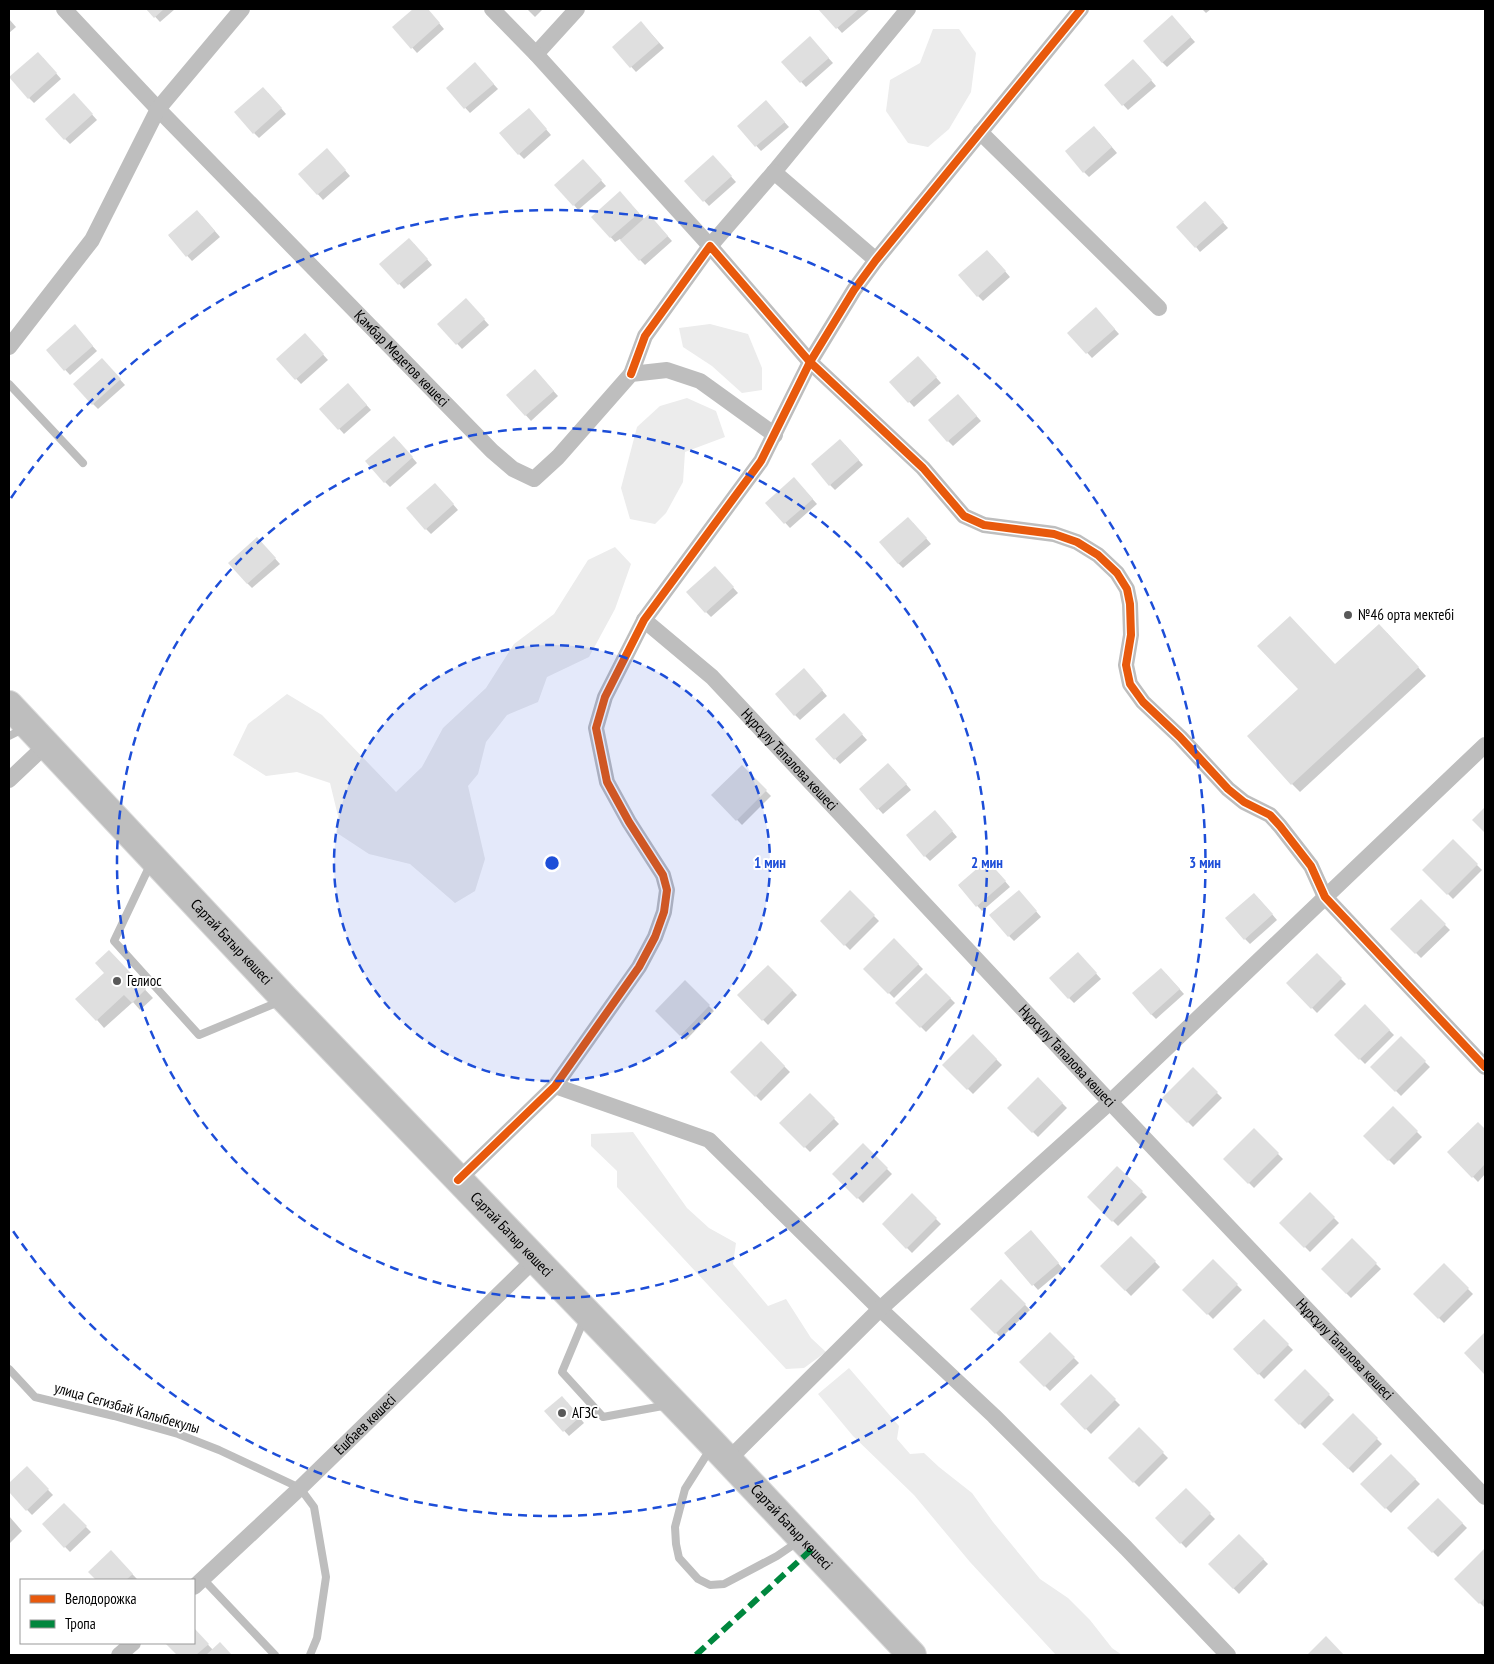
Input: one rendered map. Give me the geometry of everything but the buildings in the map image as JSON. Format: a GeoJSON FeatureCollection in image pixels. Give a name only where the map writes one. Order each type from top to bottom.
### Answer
{"type":"FeatureCollection","features":[{"type":"Feature","properties":{"kind":"highway","name":"Сартай Батыр көшесі"},"geometry":{"type":"LineString","coordinates":[[9,705],[28,736],[153,859],[284,999],[721,1452],[912,1655]]}},
{"type":"Feature","properties":{"kind":"street","name":"Қамбар Медетов көшесі"},"geometry":{"type":"LineString","coordinates":[[64,9],[158,109],[492,451],[513,469],[534,479],[558,457],[631,374]]}},
{"type":"Feature","properties":{"kind":"street"},"geometry":{"type":"LineString","coordinates":[[9,347],[92,240],[158,109],[242,9]]}},
{"type":"Feature","properties":{"kind":"street"},"geometry":{"type":"LineString","coordinates":[[492,9],[536,54],[710,246],[810,362],[923,468],[964,516],[984,525],[1054,534],[1077,542],[1098,554],[1116,573],[1128,589],[1130,604],[1131,635],[1126,665],[1130,684],[1143,702],[1180,737],[1228,789],[1244,802],[1270,815],[1311,866],[1325,897],[1485,1067]]}},
{"type":"Feature","properties":{"kind":"street"},"geometry":{"type":"LineString","coordinates":[[536,54],[577,9]]}},
{"type":"Feature","properties":{"kind":"street"},"geometry":{"type":"LineString","coordinates":[[775,435],[700,381],[667,370],[631,374],[645,336],[710,246],[774,172],[908,9]]}},
{"type":"Feature","properties":{"kind":"street"},"geometry":{"type":"LineString","coordinates":[[458,1180],[555,1086],[639,967],[655,937],[666,900],[667,890],[663,875],[629,822],[607,782],[596,728],[605,696],[644,620],[761,461],[810,362],[854,290],[876,260],[1081,9]]}},
{"type":"Feature","properties":{"kind":"street"},"geometry":{"type":"LineString","coordinates":[[980,132],[1158,308]]}},
{"type":"Feature","properties":{"kind":"street"},"geometry":{"type":"LineString","coordinates":[[774,172],[876,260]]}},
{"type":"Feature","properties":{"kind":"street","name":"Нұрсұлу Тапалова көшесі"},"geometry":{"type":"LineString","coordinates":[[644,620],[712,677],[1110,1102],[1485,1497]]}},
{"type":"Feature","properties":{"kind":"street"},"geometry":{"type":"LineString","coordinates":[[9,780],[28,736]]}},
{"type":"Feature","properties":{"kind":"street"},"geometry":{"type":"LineString","coordinates":[[721,1452],[1110,1102],[1485,745]]}},
{"type":"Feature","properties":{"kind":"street"},"geometry":{"type":"LineString","coordinates":[[555,1086],[709,1140],[880,1310],[1001,1423],[1126,1548],[1228,1655]]}},
{"type":"Feature","properties":{"kind":"street","name":"Ешбаев көшесі"},"geometry":{"type":"LineString","coordinates":[[199,1583],[300,1488],[535,1259]]}},
{"type":"Feature","properties":{"kind":"street"},"geometry":{"type":"LineString","coordinates":[[119,1655],[132,1644]]}},
{"type":"Feature","properties":{"kind":"lane"},"geometry":{"type":"LineString","coordinates":[[9,384],[83,463]]}},
{"type":"Feature","properties":{"kind":"lane"},"geometry":{"type":"LineString","coordinates":[[153,859],[114,941],[199,1035],[284,999]]}},
{"type":"Feature","properties":{"kind":"lane"},"geometry":{"type":"LineString","coordinates":[[586,1313],[562,1372],[603,1417],[675,1404]]}},
{"type":"Feature","properties":{"kind":"lane","name":"улица Сегизбай Калыбекулы"},"geometry":{"type":"LineString","coordinates":[[9,1369],[35,1397],[178,1434],[219,1450],[300,1488]]}},
{"type":"Feature","properties":{"kind":"lane"},"geometry":{"type":"LineString","coordinates":[[721,1452],[685,1488],[675,1527],[679,1558],[698,1579],[710,1585],[724,1584],[778,1556],[802,1539]]}},
{"type":"Feature","properties":{"kind":"lane"},"geometry":{"type":"LineString","coordinates":[[300,1488],[314,1507],[326,1577],[317,1638],[310,1655]]}},
{"type":"Feature","properties":{"kind":"lane"},"geometry":{"type":"LineString","coordinates":[[199,1583],[275,1655]]}},
{"type":"Feature","properties":{"kind":"shaded area"},"geometry":{"type":"Polygon","coordinates":[[[933,29],[959,29],[976,53],[971,92],[949,129],[928,147],[908,143],[886,111],[890,80],[920,63],[933,29]]]}},
{"type":"Feature","properties":{"kind":"shaded area"},"geometry":{"type":"Polygon","coordinates":[[[710,324],[748,334],[762,368],[762,390],[742,393],[712,366],[683,347],[679,328],[710,324]]]}},
{"type":"Feature","properties":{"kind":"shaded area"},"geometry":{"type":"Polygon","coordinates":[[[687,398],[716,411],[725,437],[685,452],[683,482],[666,513],[655,524],[630,519],[621,488],[637,427],[660,406],[687,398]]]}},
{"type":"Feature","properties":{"kind":"shaded area"},"geometry":{"type":"Polygon","coordinates":[[[615,547],[631,564],[615,609],[589,657],[547,677],[538,702],[507,715],[486,742],[478,774],[468,786],[485,859],[475,891],[455,903],[410,864],[369,854],[337,833],[338,816],[330,783],[297,772],[266,776],[233,755],[248,724],[287,694],[322,715],[396,792],[422,767],[443,728],[486,688],[514,644],[554,614],[588,560],[615,547]]]}},
{"type":"Feature","properties":{"kind":"shaded area"},"geometry":{"type":"Polygon","coordinates":[[[633,1132],[687,1208],[709,1228],[736,1243],[733,1264],[768,1306],[786,1299],[811,1338],[826,1352],[804,1368],[786,1369],[617,1187],[617,1171],[591,1146],[591,1134],[633,1132]]]}},
{"type":"Feature","properties":{"kind":"shaded area"},"geometry":{"type":"Polygon","coordinates":[[[849,1368],[899,1426],[897,1439],[910,1454],[924,1453],[972,1493],[993,1522],[1040,1579],[1068,1598],[1090,1620],[1112,1648],[1122,1655],[1056,1655],[970,1562],[914,1495],[853,1436],[818,1394],[849,1368]]]}},
{"type":"Feature","properties":{"kind":"marked path"},"geometry":{"type":"LineString","coordinates":[[696,1655],[812,1549]]}},
{"type":"Feature","properties":{"kind":"cycle path"},"geometry":{"type":"LineString","coordinates":[[458,1180],[555,1086],[639,967],[655,937],[664,912],[667,890],[663,875],[629,822],[607,782],[596,728],[605,697],[644,620],[761,461],[810,362],[854,290],[876,260],[1081,9]]}},
{"type":"Feature","properties":{"kind":"cycle path"},"geometry":{"type":"LineString","coordinates":[[631,374],[645,336],[710,246],[810,362],[923,468],[964,516],[984,525],[1054,534],[1077,542],[1098,555],[1117,573],[1127,589],[1130,604],[1131,635],[1126,665],[1130,684],[1143,702],[1180,737],[1228,789],[1244,802],[1270,815],[1311,866],[1325,897],[1485,1067]]}},
{"type":"Feature","properties":{"kind":"place","name":"№46 орта мектебі"},"geometry":{"type":"Point","coordinates":[1348,615]}},
{"type":"Feature","properties":{"kind":"place","name":"Гелиос"},"geometry":{"type":"Point","coordinates":[117,981]}},
{"type":"Feature","properties":{"kind":"place","name":"АГЗС"},"geometry":{"type":"Point","coordinates":[562,1413]}}]}
